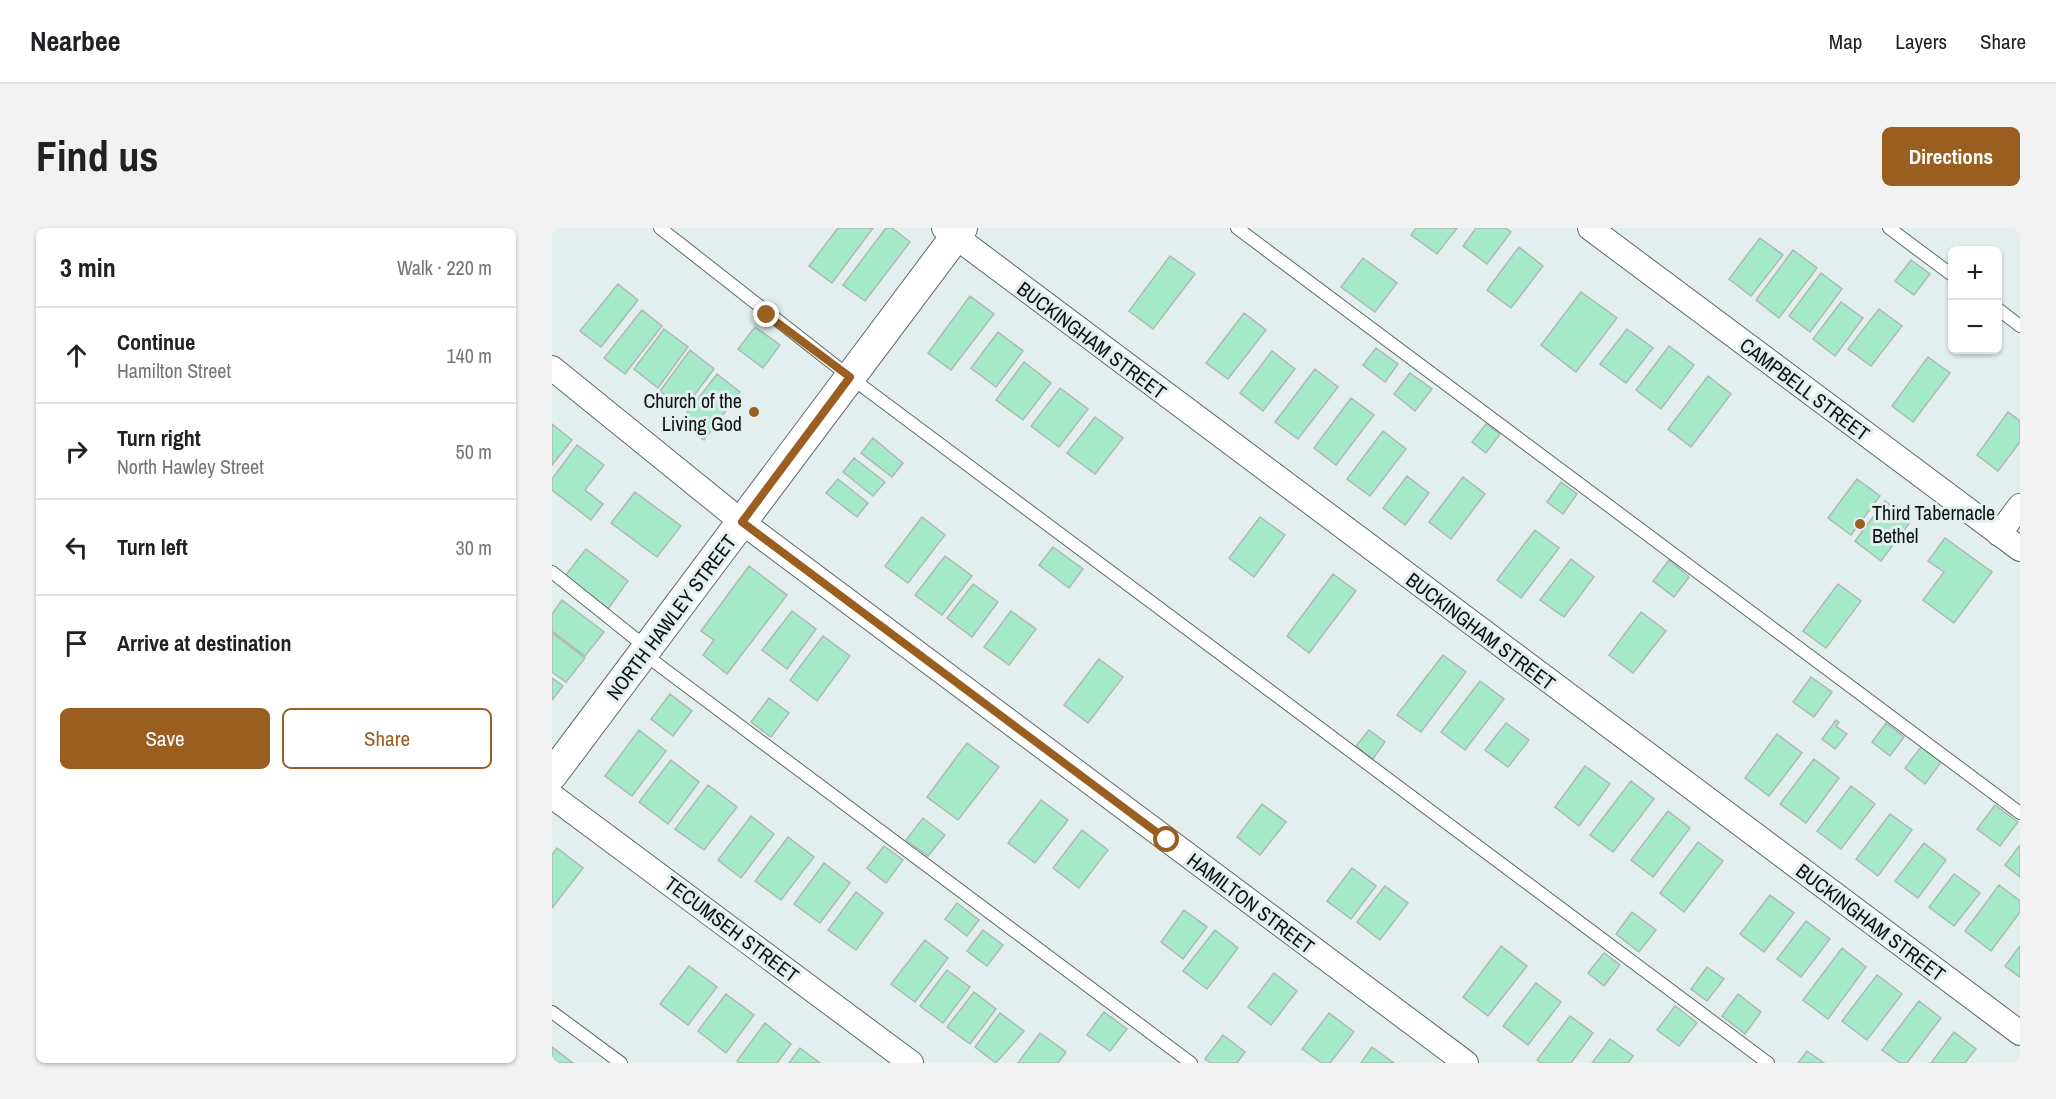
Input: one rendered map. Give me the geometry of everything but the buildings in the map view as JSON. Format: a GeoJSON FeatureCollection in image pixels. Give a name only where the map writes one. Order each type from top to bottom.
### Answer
{"type":"FeatureCollection","features":[{"type":"Feature","properties":{"kind":"street","name":"CAMPBELL STREET"},"geometry":{"type":"LineString","coordinates":[[1590,228],[2020,549]]}},
{"type":"Feature","properties":{"kind":"street","name":"NORTH HAWLEY STREET"},"geometry":{"type":"LineString","coordinates":[[552,775],[850,377],[954,231]]}},
{"type":"Feature","properties":{"kind":"street","name":"BUCKINGHAM STREET"},"geometry":{"type":"LineString","coordinates":[[954,231],[2020,1033]]}},
{"type":"Feature","properties":{"kind":"street","name":"HAMILTON STREET"},"geometry":{"type":"LineString","coordinates":[[552,368],[742,522],[1467,1063]]}},
{"type":"Feature","properties":{"kind":"street"},"geometry":{"type":"LineString","coordinates":[[2000,534],[2020,506]]}},
{"type":"Feature","properties":{"kind":"street","name":"TECUMSEH STREET"},"geometry":{"type":"LineString","coordinates":[[552,795],[911,1063]]}},
{"type":"Feature","properties":{"kind":"lane"},"geometry":{"type":"LineString","coordinates":[[660,228],[850,377],[1768,1063]]}},
{"type":"Feature","properties":{"kind":"lane"},"geometry":{"type":"LineString","coordinates":[[1237,228],[2020,813]]}},
{"type":"Feature","properties":{"kind":"lane"},"geometry":{"type":"LineString","coordinates":[[1889,228],[1948,271]]}},
{"type":"Feature","properties":{"kind":"lane"},"geometry":{"type":"LineString","coordinates":[[2002,312],[2020,326]]}},
{"type":"Feature","properties":{"kind":"lane"},"geometry":{"type":"LineString","coordinates":[[552,572],[645,651],[1191,1063]]}},
{"type":"Feature","properties":{"kind":"lane"},"geometry":{"type":"LineString","coordinates":[[552,1012],[621,1063]]}},
{"type":"Feature","properties":{"kind":"place","name":"Church of the Living God"},"geometry":{"type":"Point","coordinates":[754,412]}},
{"type":"Feature","properties":{"kind":"place","name":"Third Tabernacle Bethel"},"geometry":{"type":"Point","coordinates":[1860,524]}},
{"type":"Feature","properties":{"kind":"route"},"geometry":{"type":"LineString","coordinates":[[767,315],[850,377],[742,522],[1167,840]]}}]}
